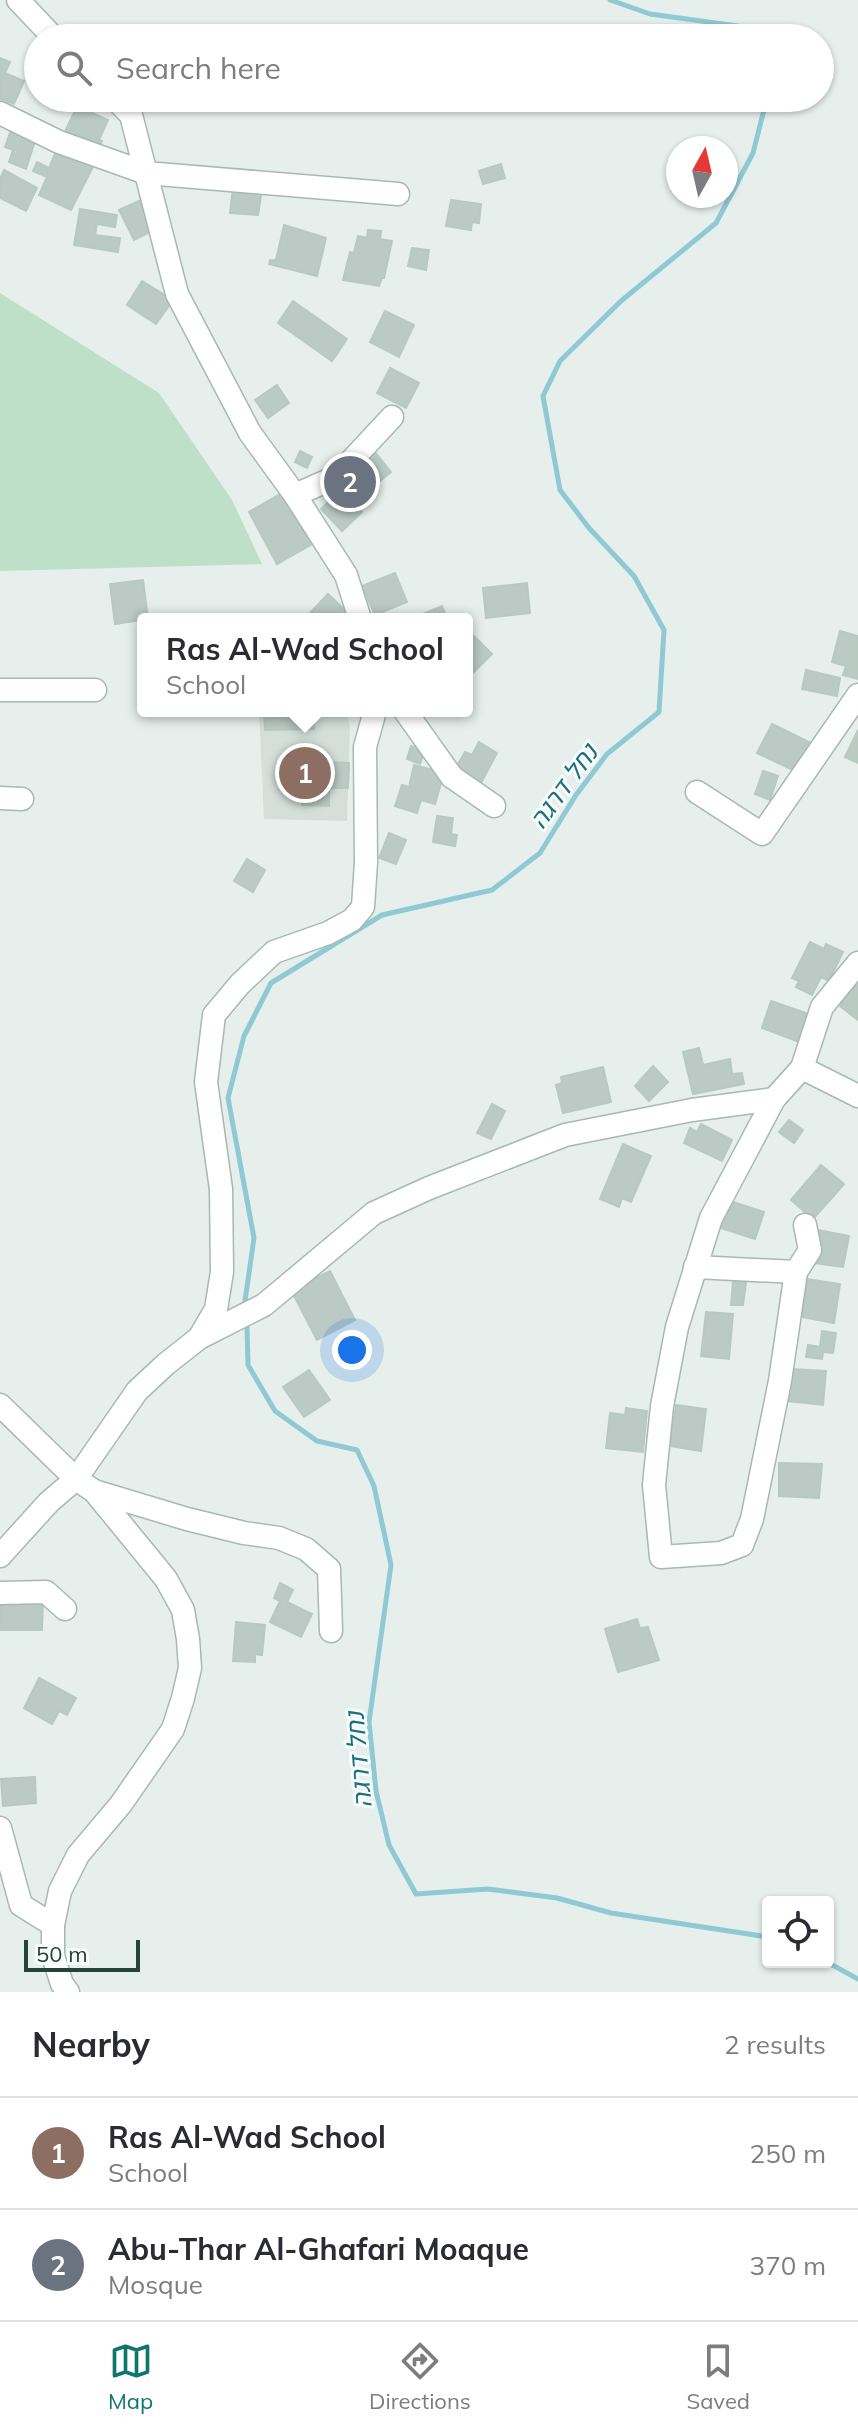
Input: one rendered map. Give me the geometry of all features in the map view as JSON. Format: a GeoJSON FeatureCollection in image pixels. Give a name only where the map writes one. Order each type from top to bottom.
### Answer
{"type":"FeatureCollection","features":[{"type":"Feature","properties":{"kind":"street"},"geometry":{"type":"LineString","coordinates":[[18,0],[41,24]]}},
{"type":"Feature","properties":{"kind":"street"},"geometry":{"type":"LineString","coordinates":[[128,112],[177,294],[250,433],[295,495],[346,575],[358,613]]}},
{"type":"Feature","properties":{"kind":"street"},"geometry":{"type":"LineString","coordinates":[[0,113],[59,142],[146,173],[398,194]]}},
{"type":"Feature","properties":{"kind":"street"},"geometry":{"type":"LineString","coordinates":[[295,495],[336,477],[392,417]]}},
{"type":"Feature","properties":{"kind":"street"},"geometry":{"type":"LineString","coordinates":[[0,690],[95,690]]}},
{"type":"Feature","properties":{"kind":"street"},"geometry":{"type":"LineString","coordinates":[[697,792],[762,834],[858,695]]}},
{"type":"Feature","properties":{"kind":"street"},"geometry":{"type":"LineString","coordinates":[[199,1338],[216,1309],[222,1272],[221,1189],[206,1082],[214,1015],[240,984],[274,952],[328,933],[352,920],[363,907],[366,862],[365,747],[373,717]]}},
{"type":"Feature","properties":{"kind":"street"},"geometry":{"type":"LineString","coordinates":[[409,717],[452,777],[494,806]]}},
{"type":"Feature","properties":{"kind":"street"},"geometry":{"type":"LineString","coordinates":[[805,1225],[810,1250],[796,1272],[777,1396],[752,1519],[742,1545],[721,1553],[661,1557],[654,1485],[662,1406],[677,1327],[711,1218],[774,1099],[802,1068],[822,1007],[858,963]]}},
{"type":"Feature","properties":{"kind":"street"},"geometry":{"type":"LineString","coordinates":[[802,1068],[858,1096]]}},
{"type":"Feature","properties":{"kind":"street"},"geometry":{"type":"LineString","coordinates":[[0,1556],[49,1502],[85,1485],[137,1391],[166,1364],[199,1338],[264,1305],[374,1213],[565,1135],[692,1110],[774,1099]]}},
{"type":"Feature","properties":{"kind":"street"},"geometry":{"type":"LineString","coordinates":[[695,1267],[796,1272]]}},
{"type":"Feature","properties":{"kind":"street"},"geometry":{"type":"LineString","coordinates":[[0,1405],[85,1485],[166,1579],[183,1610],[190,1668],[173,1729],[121,1804],[78,1855],[60,1891],[53,1925],[53,1956],[62,1984],[68,1992]]}},
{"type":"Feature","properties":{"kind":"street"},"geometry":{"type":"LineString","coordinates":[[85,1485],[187,1519],[279,1538],[306,1549],[329,1569],[331,1631]]}},
{"type":"Feature","properties":{"kind":"street"},"geometry":{"type":"LineString","coordinates":[[0,1593],[46,1592],[65,1609]]}},
{"type":"Feature","properties":{"kind":"street"},"geometry":{"type":"LineString","coordinates":[[0,1828],[21,1905],[53,1925]]}},
{"type":"Feature","properties":{"kind":"shaded area"},"geometry":{"type":"Polygon","coordinates":[[[259,717],[348,717],[350,727],[347,821],[264,819],[259,717]]]}},
{"type":"Feature","properties":{"kind":"green space"},"geometry":{"type":"Polygon","coordinates":[[[0,293],[159,393],[232,500],[262,564],[0,571],[0,293]]]}},
{"type":"Feature","properties":{"kind":"building"},"geometry":{"type":"Polygon","coordinates":[[[0,58],[10,62],[5,73],[24,81],[14,104],[0,99],[0,58]]]}},
{"type":"Feature","properties":{"kind":"building"},"geometry":{"type":"Polygon","coordinates":[[[74,112],[90,112],[108,120],[99,140],[102,141],[98,151],[63,136],[74,112]]]}},
{"type":"Feature","properties":{"kind":"building"},"geometry":{"type":"Polygon","coordinates":[[[11,130],[26,135],[24,140],[34,144],[26,169],[9,162],[13,150],[5,147],[11,130]]]}},
{"type":"Feature","properties":{"kind":"building"},"geometry":{"type":"Polygon","coordinates":[[[57,149],[93,167],[71,210],[39,195],[47,177],[33,171],[37,162],[49,168],[57,149]]]}},
{"type":"Feature","properties":{"kind":"building"},"geometry":{"type":"Polygon","coordinates":[[[501,164],[505,178],[483,184],[479,171],[501,164]]]}},
{"type":"Feature","properties":{"kind":"building"},"geometry":{"type":"Polygon","coordinates":[[[4,170],[37,188],[26,211],[0,198],[0,179],[4,170]]]}},
{"type":"Feature","properties":{"kind":"building"},"geometry":{"type":"Polygon","coordinates":[[[233,187],[262,190],[258,215],[230,213],[233,187]]]}},
{"type":"Feature","properties":{"kind":"building"},"geometry":{"type":"Polygon","coordinates":[[[143,199],[156,229],[134,240],[119,210],[143,199]]]}},
{"type":"Feature","properties":{"kind":"building"},"geometry":{"type":"Polygon","coordinates":[[[451,200],[481,204],[479,223],[472,222],[471,230],[446,226],[451,200]]]}},
{"type":"Feature","properties":{"kind":"building"},"geometry":{"type":"Polygon","coordinates":[[[80,209],[117,215],[115,227],[97,224],[95,235],[120,238],[118,252],[74,245],[80,209]]]}},
{"type":"Feature","properties":{"kind":"building"},"geometry":{"type":"Polygon","coordinates":[[[284,225],[326,238],[317,276],[269,264],[270,260],[276,260],[284,225]]]}},
{"type":"Feature","properties":{"kind":"building"},"geometry":{"type":"Polygon","coordinates":[[[368,230],[381,231],[380,239],[392,241],[384,278],[379,286],[343,280],[350,252],[354,253],[358,236],[367,238],[368,230]]]}},
{"type":"Feature","properties":{"kind":"building"},"geometry":{"type":"Polygon","coordinates":[[[412,248],[429,250],[426,270],[408,266],[412,248]]]}},
{"type":"Feature","properties":{"kind":"building"},"geometry":{"type":"Polygon","coordinates":[[[142,281],[173,300],[156,324],[127,305],[142,281]]]}},
{"type":"Feature","properties":{"kind":"building"},"geometry":{"type":"Polygon","coordinates":[[[293,301],[347,339],[332,361],[278,323],[293,301]]]}},
{"type":"Feature","properties":{"kind":"building"},"geometry":{"type":"Polygon","coordinates":[[[385,311],[414,325],[399,357],[370,342],[385,311]]]}},
{"type":"Feature","properties":{"kind":"building"},"geometry":{"type":"Polygon","coordinates":[[[390,368],[419,383],[406,408],[377,393],[390,368]]]}},
{"type":"Feature","properties":{"kind":"building"},"geometry":{"type":"Polygon","coordinates":[[[277,385],[289,403],[268,418],[255,400],[277,385]]]}},
{"type":"Feature","properties":{"kind":"building"},"geometry":{"type":"Polygon","coordinates":[[[300,451],[312,457],[307,468],[295,462],[300,451]]]}},
{"type":"Feature","properties":{"kind":"building"},"geometry":{"type":"Polygon","coordinates":[[[374,451],[391,472],[371,488],[354,467],[374,451]]]}},
{"type":"Feature","properties":{"kind":"building"},"geometry":{"type":"Polygon","coordinates":[[[340,491],[362,512],[342,531],[321,509],[340,491]]]}},
{"type":"Feature","properties":{"kind":"building"},"geometry":{"type":"Polygon","coordinates":[[[284,492],[312,544],[277,564],[249,512],[284,492]]]}},
{"type":"Feature","properties":{"kind":"building"},"geometry":{"type":"Polygon","coordinates":[[[395,573],[407,602],[374,613],[362,586],[395,573]]]}},
{"type":"Feature","properties":{"kind":"building"},"geometry":{"type":"Polygon","coordinates":[[[143,580],[147,613],[137,613],[137,621],[115,624],[110,584],[143,580]]]}},
{"type":"Feature","properties":{"kind":"building"},"geometry":{"type":"Polygon","coordinates":[[[527,583],[530,613],[486,618],[483,588],[527,583]]]}},
{"type":"Feature","properties":{"kind":"building"},"geometry":{"type":"Polygon","coordinates":[[[328,594],[347,612],[346,613],[310,613],[328,594]]]}},
{"type":"Feature","properties":{"kind":"building"},"geometry":{"type":"Polygon","coordinates":[[[442,606],[445,613],[425,613],[442,606]]]}},
{"type":"Feature","properties":{"kind":"building"},"geometry":{"type":"Polygon","coordinates":[[[840,631],[858,636],[858,679],[843,675],[846,666],[832,662],[840,631]]]}},
{"type":"Feature","properties":{"kind":"building"},"geometry":{"type":"Polygon","coordinates":[[[473,637],[492,654],[473,673],[473,637]]]}},
{"type":"Feature","properties":{"kind":"building"},"geometry":{"type":"Polygon","coordinates":[[[806,670],[840,678],[837,696],[802,689],[806,670]]]}},
{"type":"Feature","properties":{"kind":"building"},"geometry":{"type":"Polygon","coordinates":[[[264,717],[314,717],[314,729],[265,730],[264,717]]]}},
{"type":"Feature","properties":{"kind":"building"},"geometry":{"type":"Polygon","coordinates":[[[772,724],[813,744],[799,773],[757,753],[772,724]]]}},
{"type":"Feature","properties":{"kind":"building"},"geometry":{"type":"Polygon","coordinates":[[[858,730],[858,763],[845,757],[858,730]]]}},
{"type":"Feature","properties":{"kind":"building"},"geometry":{"type":"Polygon","coordinates":[[[479,742],[497,753],[481,783],[455,769],[465,752],[472,755],[479,742]]]}},
{"type":"Feature","properties":{"kind":"building"},"geometry":{"type":"Polygon","coordinates":[[[411,746],[425,750],[420,764],[407,759],[411,746]]]}},
{"type":"Feature","properties":{"kind":"building"},"geometry":{"type":"Polygon","coordinates":[[[323,762],[349,763],[348,788],[329,788],[329,806],[302,805],[303,773],[323,775],[323,762]]]}},
{"type":"Feature","properties":{"kind":"building"},"geometry":{"type":"Polygon","coordinates":[[[414,765],[444,773],[435,804],[421,800],[417,813],[395,806],[402,785],[409,787],[414,765]]]}},
{"type":"Feature","properties":{"kind":"building"},"geometry":{"type":"Polygon","coordinates":[[[763,771],[778,776],[770,800],[755,794],[763,771]]]}},
{"type":"Feature","properties":{"kind":"building"},"geometry":{"type":"Polygon","coordinates":[[[437,816],[453,818],[451,834],[457,835],[455,846],[433,842],[437,816]]]}},
{"type":"Feature","properties":{"kind":"building"},"geometry":{"type":"Polygon","coordinates":[[[389,833],[406,840],[396,864],[379,858],[389,833]]]}},
{"type":"Feature","properties":{"kind":"building"},"geometry":{"type":"Polygon","coordinates":[[[247,859],[265,870],[253,892],[234,881],[247,859]]]}},
{"type":"Feature","properties":{"kind":"building"},"geometry":{"type":"Polygon","coordinates":[[[810,942],[824,949],[826,944],[843,952],[829,981],[821,977],[812,995],[796,987],[799,981],[792,978],[810,942]]]}},
{"type":"Feature","properties":{"kind":"building"},"geometry":{"type":"Polygon","coordinates":[[[858,982],[858,1020],[840,1006],[858,982]]]}},
{"type":"Feature","properties":{"kind":"building"},"geometry":{"type":"Polygon","coordinates":[[[771,1001],[809,1014],[799,1042],[762,1028],[771,1001]]]}},
{"type":"Feature","properties":{"kind":"building"},"geometry":{"type":"Polygon","coordinates":[[[699,1048],[703,1065],[730,1059],[732,1074],[742,1073],[744,1084],[693,1094],[683,1052],[699,1048]]]}},
{"type":"Feature","properties":{"kind":"building"},"geometry":{"type":"Polygon","coordinates":[[[653,1066],[668,1082],[649,1101],[635,1086],[653,1066]]]}},
{"type":"Feature","properties":{"kind":"building"},"geometry":{"type":"Polygon","coordinates":[[[603,1067],[611,1102],[563,1113],[556,1085],[562,1083],[561,1077],[603,1067]]]}},
{"type":"Feature","properties":{"kind":"building"},"geometry":{"type":"Polygon","coordinates":[[[492,1104],[505,1111],[491,1139],[477,1133],[492,1104]]]}},
{"type":"Feature","properties":{"kind":"building"},"geometry":{"type":"Polygon","coordinates":[[[789,1120],[803,1130],[794,1143],[779,1132],[789,1120]]]}},
{"type":"Feature","properties":{"kind":"building"},"geometry":{"type":"Polygon","coordinates":[[[701,1124],[732,1140],[722,1161],[684,1143],[690,1128],[697,1132],[701,1124]]]}},
{"type":"Feature","properties":{"kind":"building"},"geometry":{"type":"Polygon","coordinates":[[[623,1144],[651,1156],[631,1202],[622,1198],[619,1207],[600,1199],[623,1144]]]}},
{"type":"Feature","properties":{"kind":"building"},"geometry":{"type":"Polygon","coordinates":[[[821,1165],[844,1184],[813,1219],[791,1200],[821,1165]]]}},
{"type":"Feature","properties":{"kind":"building"},"geometry":{"type":"Polygon","coordinates":[[[727,1200],[764,1212],[755,1239],[718,1227],[727,1200]]]}},
{"type":"Feature","properties":{"kind":"building"},"geometry":{"type":"Polygon","coordinates":[[[818,1230],[849,1236],[843,1267],[813,1263],[818,1230]]]}},
{"type":"Feature","properties":{"kind":"building"},"geometry":{"type":"Polygon","coordinates":[[[330,1271],[355,1320],[317,1340],[291,1290],[330,1271]]]}},
{"type":"Feature","properties":{"kind":"building"},"geometry":{"type":"Polygon","coordinates":[[[807,1279],[840,1284],[834,1323],[802,1317],[807,1279]]]}},
{"type":"Feature","properties":{"kind":"building"},"geometry":{"type":"Polygon","coordinates":[[[733,1282],[746,1283],[743,1305],[731,1305],[733,1282]]]}},
{"type":"Feature","properties":{"kind":"building"},"geometry":{"type":"Polygon","coordinates":[[[706,1312],[733,1314],[729,1359],[701,1356],[706,1312]]]}},
{"type":"Feature","properties":{"kind":"building"},"geometry":{"type":"Polygon","coordinates":[[[822,1331],[836,1333],[833,1353],[823,1352],[822,1359],[806,1357],[808,1345],[820,1347],[822,1331]]]}},
{"type":"Feature","properties":{"kind":"building"},"geometry":{"type":"Polygon","coordinates":[[[791,1369],[826,1371],[823,1405],[788,1401],[791,1369]]]}},
{"type":"Feature","properties":{"kind":"building"},"geometry":{"type":"Polygon","coordinates":[[[309,1370],[330,1400],[304,1417],[283,1387],[309,1370]]]}},
{"type":"Feature","properties":{"kind":"building"},"geometry":{"type":"Polygon","coordinates":[[[676,1405],[706,1409],[701,1451],[670,1446],[676,1405]]]}},
{"type":"Feature","properties":{"kind":"building"},"geometry":{"type":"Polygon","coordinates":[[[626,1408],[647,1411],[643,1452],[606,1448],[610,1413],[625,1415],[626,1408]]]}},
{"type":"Feature","properties":{"kind":"building"},"geometry":{"type":"Polygon","coordinates":[[[779,1463],[822,1464],[819,1498],[779,1496],[779,1463]]]}},
{"type":"Feature","properties":{"kind":"building"},"geometry":{"type":"Polygon","coordinates":[[[280,1583],[293,1590],[287,1602],[312,1614],[301,1637],[270,1622],[280,1601],[274,1598],[280,1583]]]}},
{"type":"Feature","properties":{"kind":"building"},"geometry":{"type":"Polygon","coordinates":[[[1,1600],[43,1600],[42,1630],[0,1630],[1,1600]]]}},
{"type":"Feature","properties":{"kind":"building"},"geometry":{"type":"Polygon","coordinates":[[[637,1619],[640,1628],[648,1627],[659,1660],[618,1672],[605,1629],[637,1619]]]}},
{"type":"Feature","properties":{"kind":"building"},"geometry":{"type":"Polygon","coordinates":[[[236,1622],[265,1625],[262,1655],[255,1654],[255,1662],[233,1661],[236,1622]]]}},
{"type":"Feature","properties":{"kind":"building"},"geometry":{"type":"Polygon","coordinates":[[[39,1678],[76,1698],[67,1715],[59,1711],[52,1724],[24,1708],[39,1678]]]}},
{"type":"Feature","properties":{"kind":"building"},"geometry":{"type":"Polygon","coordinates":[[[35,1777],[36,1803],[3,1806],[1,1779],[35,1777]]]}},
{"type":"Feature","properties":{"kind":"waterway","name":"נחל דרגה"},"geometry":{"type":"LineString","coordinates":[[610,0],[650,14],[723,24]]}},
{"type":"Feature","properties":{"kind":"waterway","name":"נחל דרגה"},"geometry":{"type":"LineString","coordinates":[[244,1308],[254,1238],[228,1098],[244,1036],[271,983],[382,915],[492,890],[540,853],[576,795],[607,754],[659,712],[664,630],[634,576],[589,528],[560,490],[543,396],[560,361],[621,301],[716,223],[753,153],[763,112]]}},
{"type":"Feature","properties":{"kind":"waterway","name":"נחל דרגה"},"geometry":{"type":"LineString","coordinates":[[247,1327],[248,1365],[275,1411],[317,1441],[357,1450],[374,1486],[391,1565],[369,1722],[376,1791],[389,1845],[416,1894],[488,1889],[557,1898],[611,1913],[762,1936]]}},
{"type":"Feature","properties":{"kind":"waterway","name":"נחל דרגה"},"geometry":{"type":"LineString","coordinates":[[834,1966],[858,1979]]}},
{"type":"Feature","properties":{"kind":"place","name":"Abu-Thar Al-Ghafari Moaque"},"geometry":{"type":"Point","coordinates":[350,482]}},
{"type":"Feature","properties":{"kind":"place","name":"Ras Al-Wad School"},"geometry":{"type":"Point","coordinates":[305,773]}}]}
